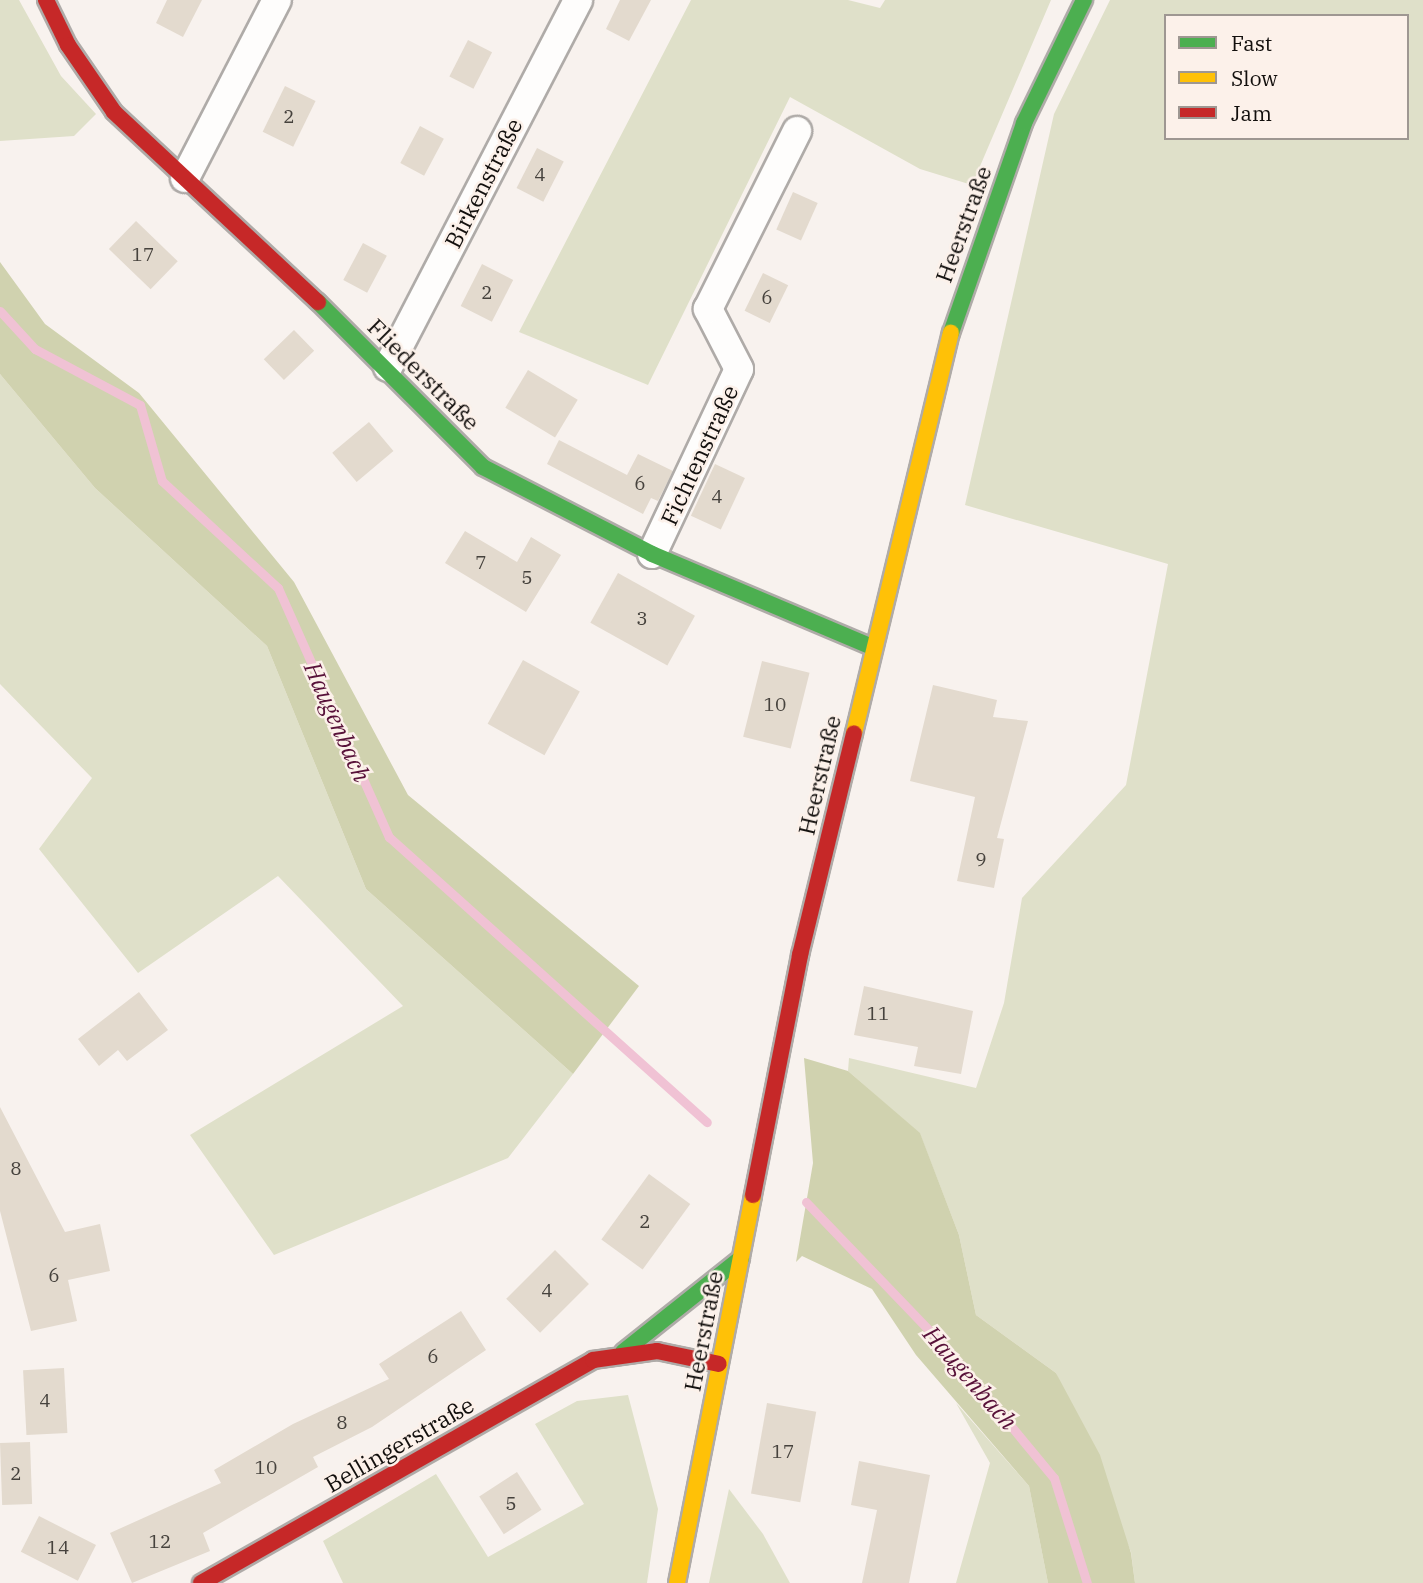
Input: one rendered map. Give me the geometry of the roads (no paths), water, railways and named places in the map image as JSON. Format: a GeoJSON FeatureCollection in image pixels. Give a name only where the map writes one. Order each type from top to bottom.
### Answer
{"type":"FeatureCollection","features":[{"type":"Feature","properties":{"kind":"street","name":"Fliederstraße"},"geometry":{"type":"LineString","coordinates":[[46,0],[68,45],[114,112],[388,367],[483,467],[652,554],[872,647]]}},
{"type":"Feature","properties":{"kind":"street"},"geometry":{"type":"LineString","coordinates":[[186,178],[277,0]]}},
{"type":"Feature","properties":{"kind":"street","name":"Birkenstraße"},"geometry":{"type":"LineString","coordinates":[[388,367],[578,0]]}},
{"type":"Feature","properties":{"kind":"street","name":"Heerstraße"},"geometry":{"type":"LineString","coordinates":[[677,1583],[800,954],[872,647],[956,311],[1024,123],[1084,0]]}},
{"type":"Feature","properties":{"kind":"street","name":"Fichtenstraße"},"geometry":{"type":"LineString","coordinates":[[652,554],[739,369],[708,309],[797,131]]}},
{"type":"Feature","properties":{"kind":"street","name":"Bellingerstraße"},"geometry":{"type":"LineString","coordinates":[[201,1583],[555,1378],[623,1352],[741,1258]]}},
{"type":"Feature","properties":{"kind":"street","name":"Bellingerstraße"},"geometry":{"type":"LineString","coordinates":[[623,1352],[657,1352],[719,1364]]}},
{"type":"Feature","properties":{"kind":"waterway","name":"Haugenbach"},"geometry":{"type":"LineString","coordinates":[[0,311],[35,349],[140,405],[162,481],[278,588],[389,837],[707,1122]]}},
{"type":"Feature","properties":{"kind":"waterway","name":"Haugenbach"},"geometry":{"type":"LineString","coordinates":[[806,1202],[948,1350],[1054,1478],[1087,1583]]}}]}
